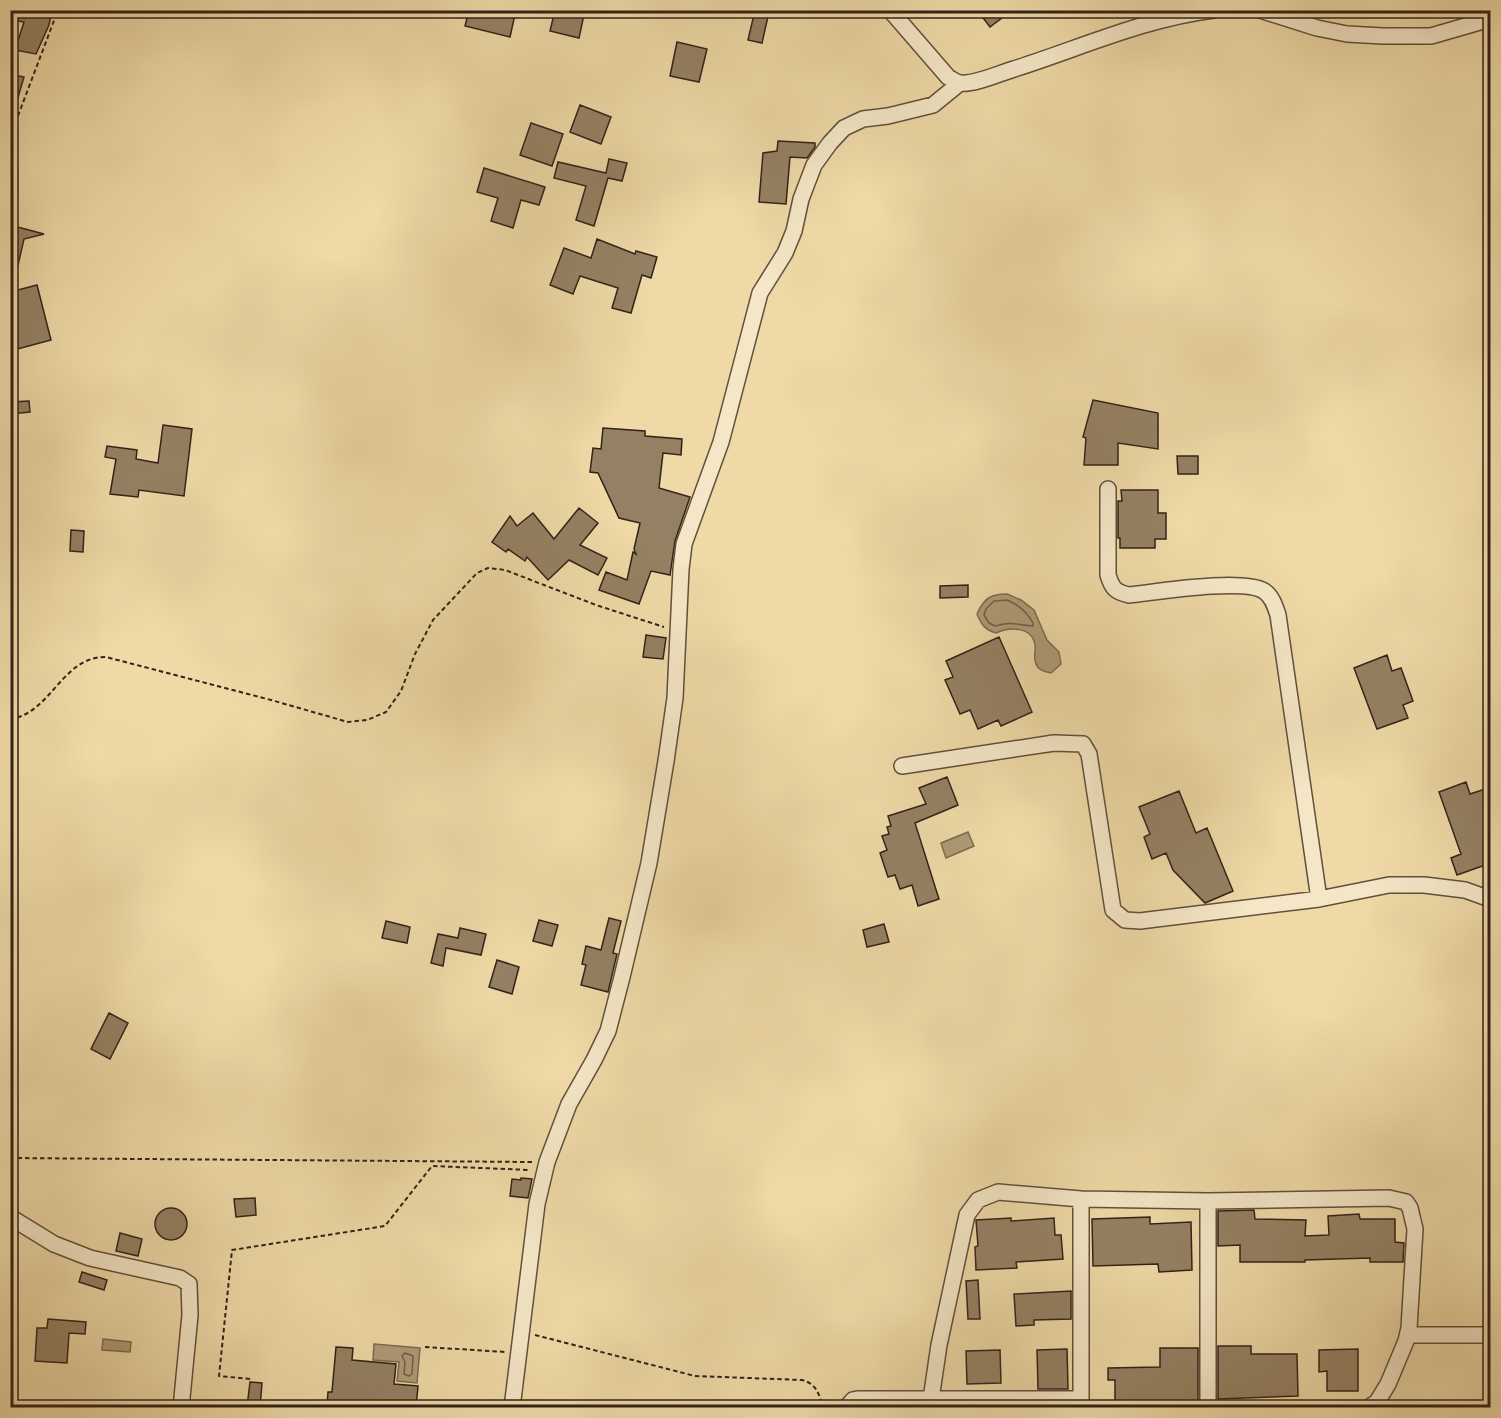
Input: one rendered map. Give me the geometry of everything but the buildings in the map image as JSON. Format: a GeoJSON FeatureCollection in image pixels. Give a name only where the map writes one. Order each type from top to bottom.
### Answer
{"type":"FeatureCollection","features":[{"type":"Feature","properties":{"kind":"street"},"geometry":{"type":"LineString","coordinates":[[890,10],[948,77],[960,83]]}},
{"type":"Feature","properties":{"kind":"street"},"geometry":{"type":"LineString","coordinates":[[512,1407],[537,1204],[546,1167],[569,1104],[608,1031],[649,863],[675,698],[681,569],[687,534],[721,442],[760,293],[785,253],[814,165],[844,128],[863,119],[888,117],[933,105],[960,83],[984,78],[1152,23],[1214,10]]}},
{"type":"Feature","properties":{"kind":"street"},"geometry":{"type":"LineString","coordinates":[[1260,10],[1317,28],[1347,34],[1383,36],[1431,36],[1491,19]]}},
{"type":"Feature","properties":{"kind":"street"},"geometry":{"type":"LineString","coordinates":[[1108,489],[1108,575],[1111,586],[1118,593],[1129,595],[1229,585],[1255,587],[1267,592],[1274,603],[1278,615],[1319,899]]}},
{"type":"Feature","properties":{"kind":"street"},"geometry":{"type":"LineString","coordinates":[[902,766],[1054,743],[1083,744],[1089,754],[1113,910],[1125,920],[1140,921],[1319,899],[1389,885],[1424,885],[1465,890],[1491,899]]}},
{"type":"Feature","properties":{"kind":"street"},"geometry":{"type":"LineString","coordinates":[[931,1399],[939,1345],[967,1215],[978,1200],[998,1192],[1081,1198],[1208,1201],[1389,1198],[1406,1202],[1410,1208],[1415,1229],[1408,1335],[1381,1397],[1368,1407]]}},
{"type":"Feature","properties":{"kind":"street"},"geometry":{"type":"LineString","coordinates":[[846,1407],[853,1400],[859,1399],[1081,1403],[1081,1198]]}},
{"type":"Feature","properties":{"kind":"street"},"geometry":{"type":"LineString","coordinates":[[1208,1201],[1208,1407]]}},
{"type":"Feature","properties":{"kind":"street"},"geometry":{"type":"LineString","coordinates":[[10,1217],[54,1244],[90,1258],[180,1278],[189,1284],[190,1315],[181,1407]]}},
{"type":"Feature","properties":{"kind":"street"},"geometry":{"type":"LineString","coordinates":[[1408,1335],[1491,1335]]}},
{"type":"Feature","properties":{"kind":"path"},"geometry":{"type":"LineString","coordinates":[[10,137],[58,10]]}},
{"type":"Feature","properties":{"kind":"path"},"geometry":{"type":"LineString","coordinates":[[10,719],[25,716],[83,661],[94,657],[106,657],[348,722],[367,720],[386,712],[401,691],[415,654],[433,620],[477,573],[488,568],[505,570],[596,605],[678,632]]}},
{"type":"Feature","properties":{"kind":"path"},"geometry":{"type":"LineString","coordinates":[[10,1158],[546,1167]]}},
{"type":"Feature","properties":{"kind":"path"},"geometry":{"type":"LineString","coordinates":[[250,1379],[219,1376],[232,1250],[385,1226],[432,1166],[546,1167]]}},
{"type":"Feature","properties":{"kind":"path"},"geometry":{"type":"LineString","coordinates":[[521,1332],[695,1376],[812,1382],[824,1407]]}},
{"type":"Feature","properties":{"kind":"path"},"geometry":{"type":"LineString","coordinates":[[425,1347],[511,1352]]}},
{"type":"Feature","properties":{"kind":"water"},"geometry":{"type":"Polygon","coordinates":[[[1007,594],[1021,600],[1034,610],[1047,640],[1059,652],[1061,664],[1051,673],[1037,666],[1033,639],[1025,631],[1013,629],[996,633],[986,628],[980,621],[977,614],[985,601],[992,596],[1007,594]]]}},
{"type":"Feature","properties":{"kind":"water"},"geometry":{"type":"Polygon","coordinates":[[[968,832],[974,846],[946,858],[941,843],[968,832]]]}},
{"type":"Feature","properties":{"kind":"water"},"geometry":{"type":"Polygon","coordinates":[[[103,1339],[131,1342],[130,1352],[102,1350],[103,1339]]]}},
{"type":"Feature","properties":{"kind":"water"},"geometry":{"type":"Polygon","coordinates":[[[374,1344],[420,1348],[417,1383],[397,1381],[399,1362],[373,1360],[374,1344]]]}}]}
